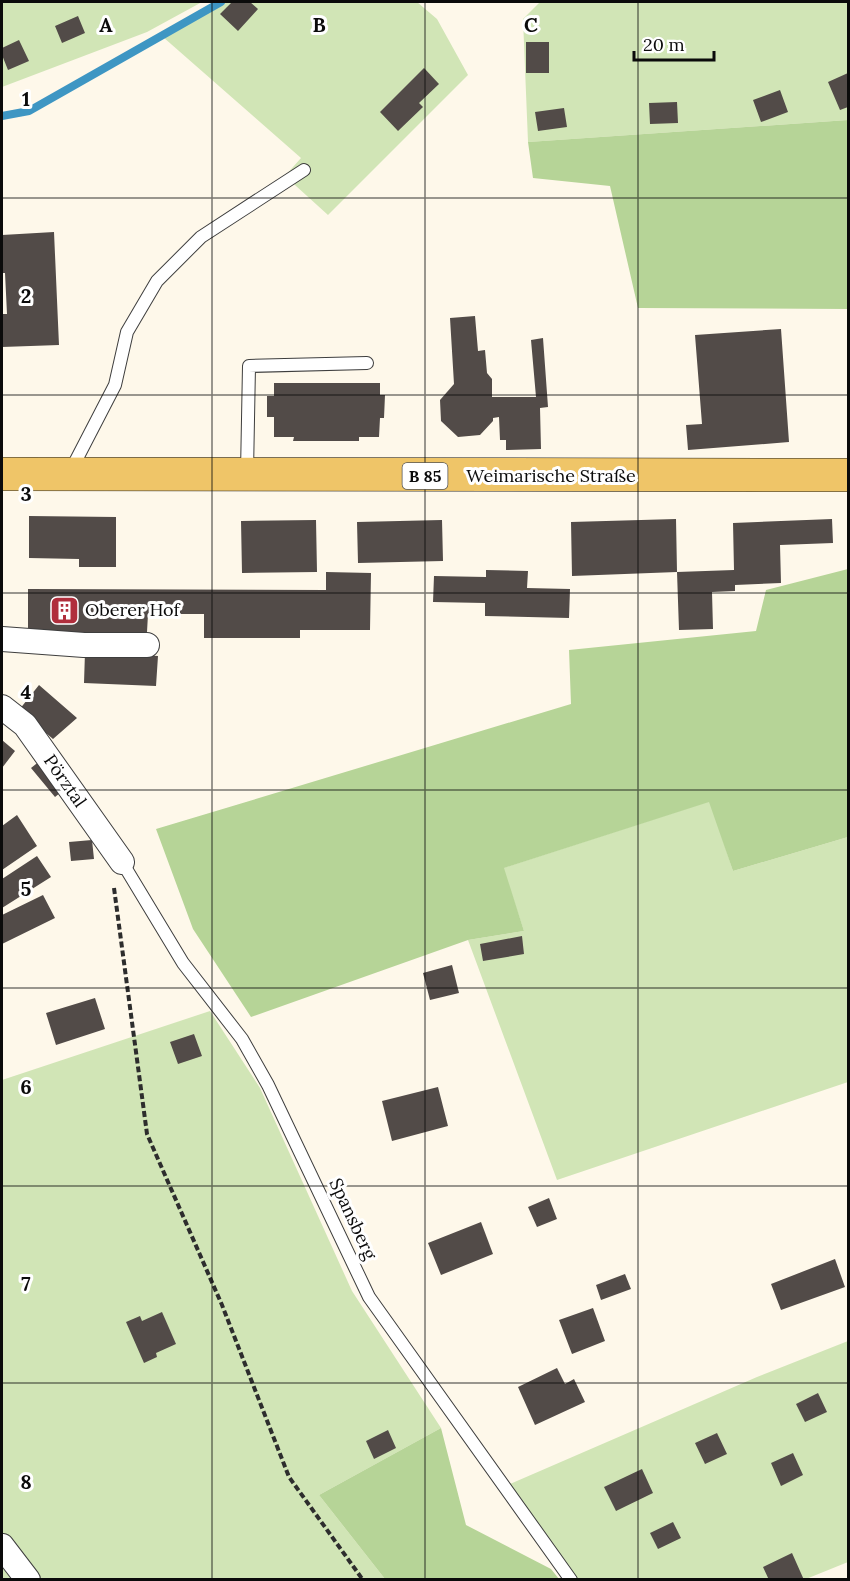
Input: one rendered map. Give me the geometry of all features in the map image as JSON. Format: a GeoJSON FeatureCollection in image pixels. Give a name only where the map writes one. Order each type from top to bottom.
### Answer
{"type":"FeatureCollection","features":[{"type":"Feature","properties":{"kind":"main road","name":"Weimarische Straße"},"geometry":{"type":"LineString","coordinates":[[2,474],[849,476]]}},
{"type":"Feature","properties":{"kind":"street"},"geometry":{"type":"LineString","coordinates":[[2,639],[84,645],[147,645]]}},
{"type":"Feature","properties":{"kind":"street","name":"Pörztal"},"geometry":{"type":"LineString","coordinates":[[2,707],[25,725],[122,862]]}},
{"type":"Feature","properties":{"kind":"street"},"geometry":{"type":"LineString","coordinates":[[2,1546],[28,1580]]}},
{"type":"Feature","properties":{"kind":"lane"},"geometry":{"type":"LineString","coordinates":[[70,474],[115,385],[127,332],[157,281],[201,237],[304,171]]}},
{"type":"Feature","properties":{"kind":"lane"},"geometry":{"type":"LineString","coordinates":[[247,475],[249,366],[367,363]]}},
{"type":"Feature","properties":{"kind":"lane","name":"Spansberg"},"geometry":{"type":"LineString","coordinates":[[122,862],[183,963],[242,1039],[268,1085],[369,1297],[571,1580]]}},
{"type":"Feature","properties":{"kind":"path"},"geometry":{"type":"LineString","coordinates":[[122,862],[113,880],[147,1134],[222,1305],[289,1477],[363,1580]]}},
{"type":"Feature","properties":{"kind":"green space"},"geometry":{"type":"Polygon","coordinates":[[[2,2],[202,2],[147,32],[2,87],[2,2]]]}},
{"type":"Feature","properties":{"kind":"green space"},"geometry":{"type":"Polygon","coordinates":[[[226,2],[417,2],[437,19],[468,75],[328,215],[285,176],[301,158],[163,37],[226,2]]]}},
{"type":"Feature","properties":{"kind":"green space"},"geometry":{"type":"Polygon","coordinates":[[[540,2],[848,2],[848,120],[528,142],[523,19],[540,2]]]}},
{"type":"Feature","properties":{"kind":"green space"},"geometry":{"type":"Polygon","coordinates":[[[848,120],[848,309],[638,308],[610,186],[533,178],[528,142],[848,120]]]}},
{"type":"Feature","properties":{"kind":"green space"},"geometry":{"type":"Polygon","coordinates":[[[848,569],[848,837],[733,871],[709,802],[504,868],[524,931],[468,940],[251,1017],[193,929],[156,829],[571,704],[569,650],[756,631],[766,590],[848,569]]]}},
{"type":"Feature","properties":{"kind":"green space"},"geometry":{"type":"Polygon","coordinates":[[[710,801],[733,871],[848,837],[848,1082],[557,1180],[468,940],[524,931],[503,868],[710,801]]]}},
{"type":"Feature","properties":{"kind":"green space"},"geometry":{"type":"Polygon","coordinates":[[[210,1011],[260,1088],[352,1291],[441,1428],[319,1495],[385,1579],[2,1579],[2,1080],[210,1011]]]}},
{"type":"Feature","properties":{"kind":"green space"},"geometry":{"type":"Polygon","coordinates":[[[848,1341],[848,1562],[806,1579],[577,1579],[510,1484],[757,1377],[848,1341]]]}},
{"type":"Feature","properties":{"kind":"green space"},"geometry":{"type":"Polygon","coordinates":[[[441,1428],[466,1525],[551,1569],[559,1579],[385,1579],[319,1495],[441,1428]]]}},
{"type":"Feature","properties":{"kind":"building"},"geometry":{"type":"Polygon","coordinates":[[[232,2],[250,2],[258,9],[238,31],[220,14],[232,2]]]}},
{"type":"Feature","properties":{"kind":"building"},"geometry":{"type":"Polygon","coordinates":[[[78,16],[85,33],[62,43],[55,26],[78,16]]]}},
{"type":"Feature","properties":{"kind":"building"},"geometry":{"type":"Polygon","coordinates":[[[19,40],[29,61],[8,70],[2,55],[2,48],[19,40]]]}},
{"type":"Feature","properties":{"kind":"building"},"geometry":{"type":"Polygon","coordinates":[[[526,42],[549,42],[549,73],[526,73],[526,42]]]}},
{"type":"Feature","properties":{"kind":"building"},"geometry":{"type":"Polygon","coordinates":[[[424,68],[439,84],[419,103],[423,107],[398,131],[380,112],[424,68]]]}},
{"type":"Feature","properties":{"kind":"building"},"geometry":{"type":"Polygon","coordinates":[[[848,73],[848,107],[840,110],[828,82],[848,73]]]}},
{"type":"Feature","properties":{"kind":"building"},"geometry":{"type":"Polygon","coordinates":[[[780,90],[788,112],[761,122],[753,100],[780,90]]]}},
{"type":"Feature","properties":{"kind":"building"},"geometry":{"type":"Polygon","coordinates":[[[677,102],[678,123],[650,124],[649,103],[677,102]]]}},
{"type":"Feature","properties":{"kind":"building"},"geometry":{"type":"Polygon","coordinates":[[[564,108],[567,127],[538,131],[535,112],[564,108]]]}},
{"type":"Feature","properties":{"kind":"building"},"geometry":{"type":"Polygon","coordinates":[[[54,232],[59,345],[2,347],[2,314],[7,314],[5,273],[2,273],[2,235],[54,232]]]}},
{"type":"Feature","properties":{"kind":"building"},"geometry":{"type":"Polygon","coordinates":[[[475,316],[478,351],[485,350],[487,373],[492,379],[492,397],[536,397],[531,340],[543,338],[548,407],[540,408],[541,449],[506,450],[506,440],[500,440],[499,417],[493,418],[493,421],[480,435],[458,437],[441,421],[440,400],[454,384],[450,318],[475,316]]]}},
{"type":"Feature","properties":{"kind":"building"},"geometry":{"type":"Polygon","coordinates":[[[781,329],[789,442],[688,450],[686,425],[702,424],[695,335],[781,329]]]}},
{"type":"Feature","properties":{"kind":"building"},"geometry":{"type":"Polygon","coordinates":[[[274,383],[380,383],[380,395],[385,395],[384,418],[380,418],[379,437],[359,437],[359,441],[293,441],[294,437],[274,437],[274,417],[267,417],[267,396],[274,396],[274,383]]]}},
{"type":"Feature","properties":{"kind":"building"},"geometry":{"type":"Polygon","coordinates":[[[29,516],[116,517],[116,567],[79,567],[79,559],[29,558],[29,516]]]}},
{"type":"Feature","properties":{"kind":"building"},"geometry":{"type":"Polygon","coordinates":[[[676,519],[677,572],[572,576],[571,522],[676,519]]]}},
{"type":"Feature","properties":{"kind":"building"},"geometry":{"type":"Polygon","coordinates":[[[832,519],[833,543],[780,545],[781,583],[735,585],[735,591],[712,592],[713,629],[679,630],[677,572],[734,570],[733,523],[832,519]]]}},
{"type":"Feature","properties":{"kind":"building"},"geometry":{"type":"Polygon","coordinates":[[[316,520],[317,572],[242,573],[241,521],[316,520]]]}},
{"type":"Feature","properties":{"kind":"building"},"geometry":{"type":"Polygon","coordinates":[[[442,520],[443,561],[358,563],[357,522],[442,520]]]}},
{"type":"Feature","properties":{"kind":"building"},"geometry":{"type":"Polygon","coordinates":[[[486,570],[528,571],[527,588],[570,589],[569,618],[485,616],[485,603],[433,602],[434,576],[486,577],[486,570]]]}},
{"type":"Feature","properties":{"kind":"building"},"geometry":{"type":"Polygon","coordinates":[[[326,572],[371,573],[370,630],[300,630],[300,638],[204,638],[204,614],[148,614],[147,632],[99,632],[99,637],[28,637],[28,589],[326,590],[326,572]]]}},
{"type":"Feature","properties":{"kind":"building"},"geometry":{"type":"Polygon","coordinates":[[[85,652],[158,656],[156,686],[84,683],[85,652]]]}},
{"type":"Feature","properties":{"kind":"building"},"geometry":{"type":"Polygon","coordinates":[[[39,685],[77,718],[53,739],[19,710],[39,685]]]}},
{"type":"Feature","properties":{"kind":"building"},"geometry":{"type":"Polygon","coordinates":[[[2,740],[15,751],[2,768],[2,740]]]}},
{"type":"Feature","properties":{"kind":"building"},"geometry":{"type":"Polygon","coordinates":[[[41,760],[65,789],[55,797],[31,768],[41,760]]]}},
{"type":"Feature","properties":{"kind":"building"},"geometry":{"type":"Polygon","coordinates":[[[17,815],[37,846],[2,870],[2,826],[17,815]]]}},
{"type":"Feature","properties":{"kind":"building"},"geometry":{"type":"Polygon","coordinates":[[[92,840],[94,859],[71,861],[69,842],[92,840]]]}},
{"type":"Feature","properties":{"kind":"building"},"geometry":{"type":"Polygon","coordinates":[[[37,856],[51,877],[2,908],[2,879],[37,856]]]}},
{"type":"Feature","properties":{"kind":"building"},"geometry":{"type":"Polygon","coordinates":[[[43,895],[55,918],[2,944],[2,915],[43,895]]]}},
{"type":"Feature","properties":{"kind":"building"},"geometry":{"type":"Polygon","coordinates":[[[522,936],[524,954],[483,961],[480,944],[522,936]]]}},
{"type":"Feature","properties":{"kind":"building"},"geometry":{"type":"Polygon","coordinates":[[[452,965],[459,993],[430,1000],[423,973],[452,965]]]}},
{"type":"Feature","properties":{"kind":"building"},"geometry":{"type":"Polygon","coordinates":[[[95,998],[105,1029],[56,1045],[46,1013],[95,998]]]}},
{"type":"Feature","properties":{"kind":"building"},"geometry":{"type":"Polygon","coordinates":[[[194,1034],[202,1056],[178,1064],[170,1042],[194,1034]]]}},
{"type":"Feature","properties":{"kind":"building"},"geometry":{"type":"Polygon","coordinates":[[[438,1087],[448,1126],[392,1141],[382,1101],[438,1087]]]}},
{"type":"Feature","properties":{"kind":"building"},"geometry":{"type":"Polygon","coordinates":[[[549,1198],[557,1219],[537,1227],[528,1207],[549,1198]]]}},
{"type":"Feature","properties":{"kind":"building"},"geometry":{"type":"Polygon","coordinates":[[[481,1222],[493,1254],[441,1275],[428,1243],[481,1222]]]}},
{"type":"Feature","properties":{"kind":"building"},"geometry":{"type":"Polygon","coordinates":[[[835,1259],[845,1287],[781,1310],[771,1284],[835,1259]]]}},
{"type":"Feature","properties":{"kind":"building"},"geometry":{"type":"Polygon","coordinates":[[[625,1274],[631,1289],[601,1300],[596,1285],[625,1274]]]}},
{"type":"Feature","properties":{"kind":"building"},"geometry":{"type":"Polygon","coordinates":[[[593,1308],[605,1341],[572,1354],[559,1320],[593,1308]]]}},
{"type":"Feature","properties":{"kind":"building"},"geometry":{"type":"Polygon","coordinates":[[[162,1312],[176,1344],[156,1353],[157,1357],[144,1363],[126,1322],[140,1316],[142,1321],[162,1312]]]}},
{"type":"Feature","properties":{"kind":"building"},"geometry":{"type":"Polygon","coordinates":[[[557,1368],[565,1384],[574,1379],[585,1402],[535,1425],[518,1387],[557,1368]]]}},
{"type":"Feature","properties":{"kind":"building"},"geometry":{"type":"Polygon","coordinates":[[[818,1393],[827,1412],[805,1422],[796,1404],[818,1393]]]}},
{"type":"Feature","properties":{"kind":"building"},"geometry":{"type":"Polygon","coordinates":[[[388,1430],[396,1448],[374,1459],[366,1441],[388,1430]]]}},
{"type":"Feature","properties":{"kind":"building"},"geometry":{"type":"Polygon","coordinates":[[[717,1433],[727,1454],[705,1464],[695,1443],[717,1433]]]}},
{"type":"Feature","properties":{"kind":"building"},"geometry":{"type":"Polygon","coordinates":[[[793,1453],[803,1475],[781,1486],[771,1463],[793,1453]]]}},
{"type":"Feature","properties":{"kind":"building"},"geometry":{"type":"Polygon","coordinates":[[[642,1469],[653,1493],[616,1511],[604,1487],[642,1469]]]}},
{"type":"Feature","properties":{"kind":"building"},"geometry":{"type":"Polygon","coordinates":[[[673,1522],[681,1538],[658,1549],[650,1533],[673,1522]]]}},
{"type":"Feature","properties":{"kind":"building"},"geometry":{"type":"Polygon","coordinates":[[[792,1553],[804,1580],[769,1580],[763,1567],[792,1553]]]}},
{"type":"Feature","properties":{"kind":"waterway"},"geometry":{"type":"LineString","coordinates":[[2,116],[29,111],[221,2]]}},
{"type":"Feature","properties":{"kind":"place","name":"Oberer Hof"},"geometry":{"type":"Point","coordinates":[64,610]}}]}
